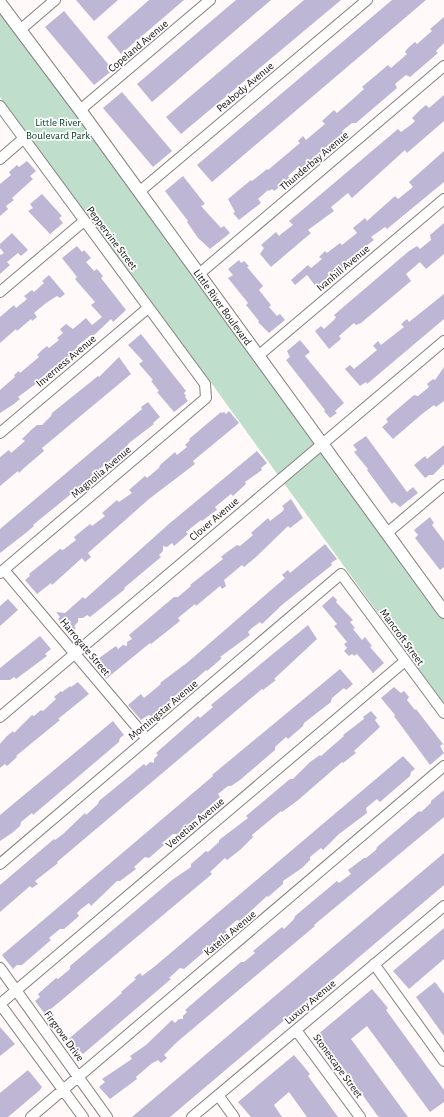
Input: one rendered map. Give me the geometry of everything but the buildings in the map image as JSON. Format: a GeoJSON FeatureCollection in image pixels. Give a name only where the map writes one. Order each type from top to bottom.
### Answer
{"type":"FeatureCollection","features":[{"type":"Feature","properties":{"kind":"street"},"geometry":{"type":"LineString","coordinates":[[20,30],[55,0]]}},
{"type":"Feature","properties":{"kind":"street","name":"Copeland Avenue"},"geometry":{"type":"LineString","coordinates":[[80,110],[210,0]]}},
{"type":"Feature","properties":{"kind":"street","name":"Peabody Avenue"},"geometry":{"type":"LineString","coordinates":[[139,192],[367,0]]}},
{"type":"Feature","properties":{"kind":"street","name":"Little River Boulevard"},"geometry":{"type":"LineString","coordinates":[[0,3],[80,110],[444,612]]}},
{"type":"Feature","properties":{"kind":"street","name":"Thunderbay Avenue"},"geometry":{"type":"LineString","coordinates":[[199,274],[444,66]]}},
{"type":"Feature","properties":{"kind":"street","name":"Peppervine Street"},"geometry":{"type":"LineString","coordinates":[[0,106],[205,384]]}},
{"type":"Feature","properties":{"kind":"street"},"geometry":{"type":"LineString","coordinates":[[0,159],[23,139]]}},
{"type":"Feature","properties":{"kind":"street","name":"Ivanhill Avenue"},"geometry":{"type":"LineString","coordinates":[[258,356],[444,199]]}},
{"type":"Feature","properties":{"kind":"street"},"geometry":{"type":"LineString","coordinates":[[0,292],[84,221]]}},
{"type":"Feature","properties":{"kind":"street","name":"Inverness Avenue"},"geometry":{"type":"LineString","coordinates":[[0,433],[148,308]]}},
{"type":"Feature","properties":{"kind":"street","name":"Clover Avenue"},"geometry":{"type":"LineString","coordinates":[[0,717],[444,340]]}},
{"type":"Feature","properties":{"kind":"street","name":"Magnolia Avenue"},"geometry":{"type":"LineString","coordinates":[[2,572],[206,398],[205,384]]}},
{"type":"Feature","properties":{"kind":"street"},"geometry":{"type":"LineString","coordinates":[[387,533],[444,485]]}},
{"type":"Feature","properties":{"kind":"street","name":"Harrogate Street"},"geometry":{"type":"LineString","coordinates":[[2,572],[74,653],[147,739]]}},
{"type":"Feature","properties":{"kind":"street","name":"Mancroft Street"},"geometry":{"type":"LineString","coordinates":[[341,574],[444,714]]}},
{"type":"Feature","properties":{"kind":"street","name":"Morningstar Avenue"},"geometry":{"type":"LineString","coordinates":[[0,864],[341,574]]}},
{"type":"Feature","properties":{"kind":"street","name":"Venetian Avenue"},"geometry":{"type":"LineString","coordinates":[[0,1004],[405,661]]}},
{"type":"Feature","properties":{"kind":"street","name":"Katella Avenue"},"geometry":{"type":"LineString","coordinates":[[31,1117],[444,766]]}},
{"type":"Feature","properties":{"kind":"street","name":"Luxury Avenue"},"geometry":{"type":"LineString","coordinates":[[192,1117],[444,906]]}},
{"type":"Feature","properties":{"kind":"street"},"geometry":{"type":"LineString","coordinates":[[374,964],[444,1061]]}},
{"type":"Feature","properties":{"kind":"street","name":"Firgrove Drive"},"geometry":{"type":"LineString","coordinates":[[0,968],[107,1117]]}},
{"type":"Feature","properties":{"kind":"street"},"geometry":{"type":"LineString","coordinates":[[0,1004],[83,1117]]}},
{"type":"Feature","properties":{"kind":"street","name":"Stonescape Street"},"geometry":{"type":"LineString","coordinates":[[296,1030],[360,1117]]}},
{"type":"Feature","properties":{"kind":"street"},"geometry":{"type":"LineString","coordinates":[[218,1095],[234,1117]]}},
{"type":"Feature","properties":{"kind":"green space","name":"Little River Boulevard Park"},"geometry":{"type":"Polygon","coordinates":[[[0,3],[444,612],[444,704],[212,384],[0,97],[0,3]]]}}]}
